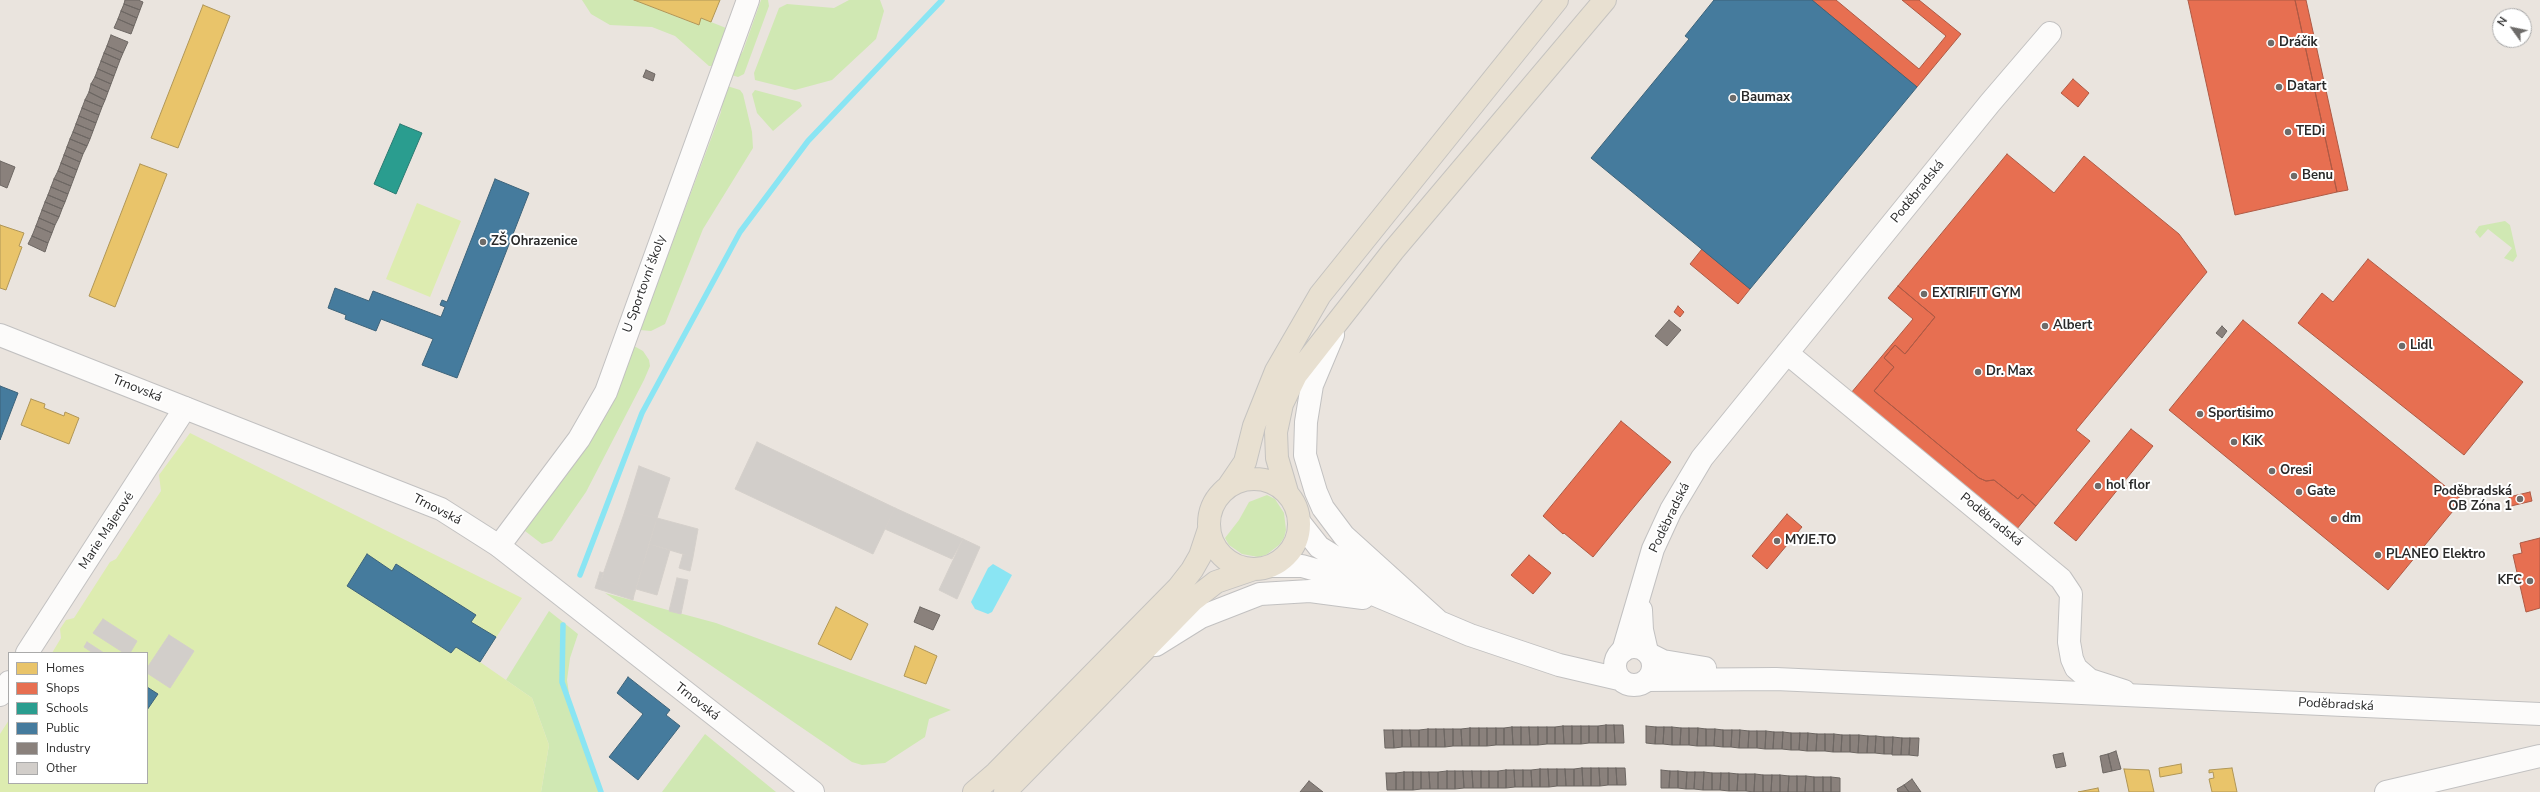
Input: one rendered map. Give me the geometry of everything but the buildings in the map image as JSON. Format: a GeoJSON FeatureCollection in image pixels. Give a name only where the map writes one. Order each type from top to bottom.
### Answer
{"type":"FeatureCollection","features":[{"type":"Feature","properties":{"kind":"main road"},"geometry":{"type":"LineString","coordinates":[[1263,567],[1243,568],[1224,558],[1211,540],[1209,519],[1215,501],[1228,487],[1245,462],[1254,426],[1276,371],[1300,326],[1320,296],[1434,151],[1557,0]]}},
{"type":"Feature","properties":{"kind":"main road"},"geometry":{"type":"LineString","coordinates":[[1005,792],[1204,590],[1228,576],[1263,567],[1282,560],[1295,544],[1300,523],[1294,501],[1287,492],[1280,476],[1276,445],[1282,404],[1307,359],[1349,305],[1605,0]]}},
{"type":"Feature","properties":{"kind":"main road"},"geometry":{"type":"LineString","coordinates":[[1228,487],[1243,480],[1259,479],[1274,483],[1287,492]]}},
{"type":"Feature","properties":{"kind":"main road"},"geometry":{"type":"LineString","coordinates":[[974,792],[996,773],[1178,588],[1200,556],[1209,529]]}},
{"type":"Feature","properties":{"kind":"street","name":"U Sportovní školy"},"geometry":{"type":"LineString","coordinates":[[499,546],[579,439],[606,392],[748,0]]}},
{"type":"Feature","properties":{"kind":"street","name":"Poděbradská"},"geometry":{"type":"LineString","coordinates":[[1620,653],[1660,531],[1691,475],[1717,438],[1990,103],[2050,34]]}},
{"type":"Feature","properties":{"kind":"street"},"geometry":{"type":"LineString","coordinates":[[1349,305],[1327,347],[1312,385],[1305,438],[1309,474],[1323,508],[1344,536],[1438,620]]}},
{"type":"Feature","properties":{"kind":"street","name":"Trnovská"},"geometry":{"type":"LineString","coordinates":[[0,335],[441,509],[499,546],[813,792]]}},
{"type":"Feature","properties":{"kind":"street","name":"Poděbradská"},"geometry":{"type":"LineString","coordinates":[[1787,353],[2062,579],[2071,594],[2070,651],[2076,668],[2082,674],[2100,684],[2147,696]]}},
{"type":"Feature","properties":{"kind":"street","name":"Marie Majerové"},"geometry":{"type":"LineString","coordinates":[[29,652],[186,408]]}},
{"type":"Feature","properties":{"kind":"street"},"geometry":{"type":"LineString","coordinates":[[1300,523],[1319,548],[1438,620]]}},
{"type":"Feature","properties":{"kind":"street"},"geometry":{"type":"LineString","coordinates":[[1263,567],[1302,566],[1316,570],[1438,620],[1470,635],[1559,665],[1619,679],[1634,686],[1647,680],[1653,666],[1648,653],[1634,647],[1605,659],[1533,656]]}},
{"type":"Feature","properties":{"kind":"street","name":"Poděbradská"},"geometry":{"type":"LineString","coordinates":[[1646,572],[1642,593],[1641,620],[1648,653],[1658,660],[1678,664],[1823,681]]}},
{"type":"Feature","properties":{"kind":"street"},"geometry":{"type":"LineString","coordinates":[[1125,669],[1149,649],[1194,621],[1221,608],[1260,594],[1310,591],[1338,594],[1397,607],[1438,620]]}},
{"type":"Feature","properties":{"kind":"street"},"geometry":{"type":"LineString","coordinates":[[1619,679],[1615,668],[1620,653]]}},
{"type":"Feature","properties":{"kind":"street","name":"Poděbradská"},"geometry":{"type":"LineString","coordinates":[[1647,680],[1776,679],[2535,713]]}},
{"type":"Feature","properties":{"kind":"street"},"geometry":{"type":"LineString","coordinates":[[0,696],[8,684]]}},
{"type":"Feature","properties":{"kind":"street"},"geometry":{"type":"LineString","coordinates":[[2386,792],[2540,756]]}},
{"type":"Feature","properties":{"kind":"green space"},"geometry":{"type":"Polygon","coordinates":[[[582,0],[634,0],[698,25],[701,18],[726,28],[712,66],[709,66],[675,36],[652,27],[610,25],[591,14],[582,0]]]}},
{"type":"Feature","properties":{"kind":"green space"},"geometry":{"type":"Polygon","coordinates":[[[761,0],[768,0],[769,6],[744,74],[738,77],[728,74],[743,51],[761,0]]]}},
{"type":"Feature","properties":{"kind":"green space"},"geometry":{"type":"Polygon","coordinates":[[[849,0],[880,0],[884,11],[876,39],[832,80],[795,90],[755,80],[754,73],[779,8],[787,4],[834,8],[849,0]]]}},
{"type":"Feature","properties":{"kind":"green space"},"geometry":{"type":"Polygon","coordinates":[[[724,85],[740,90],[743,94],[752,132],[753,148],[703,229],[665,324],[651,331],[640,330],[721,112],[724,85]]]}},
{"type":"Feature","properties":{"kind":"green space"},"geometry":{"type":"Polygon","coordinates":[[[755,90],[800,102],[802,106],[773,131],[757,113],[752,94],[755,90]]]}},
{"type":"Feature","properties":{"kind":"green space"},"geometry":{"type":"Polygon","coordinates":[[[417,203],[461,221],[430,297],[386,279],[417,203]]]}},
{"type":"Feature","properties":{"kind":"green space"},"geometry":{"type":"Polygon","coordinates":[[[2505,221],[2510,225],[2517,256],[2513,262],[2504,258],[2512,248],[2488,229],[2480,238],[2475,232],[2479,226],[2505,221]]]}},
{"type":"Feature","properties":{"kind":"green space"},"geometry":{"type":"Polygon","coordinates":[[[634,346],[643,351],[649,360],[650,366],[644,380],[586,492],[552,541],[542,544],[525,531],[603,421],[634,346]]]}},
{"type":"Feature","properties":{"kind":"green space"},"geometry":{"type":"Polygon","coordinates":[[[190,433],[522,598],[480,662],[532,698],[549,745],[541,792],[0,792],[0,734],[8,722],[8,784],[148,784],[148,652],[53,652],[61,638],[60,629],[66,620],[74,618],[110,562],[116,559],[161,491],[159,475],[190,433]]]}},
{"type":"Feature","properties":{"kind":"green space"},"geometry":{"type":"Polygon","coordinates":[[[1267,495],[1275,499],[1284,513],[1286,530],[1284,538],[1279,545],[1266,555],[1258,557],[1242,554],[1229,545],[1225,538],[1239,520],[1249,502],[1267,495]]]}},
{"type":"Feature","properties":{"kind":"green space"},"geometry":{"type":"Polygon","coordinates":[[[605,593],[716,623],[951,710],[929,719],[925,737],[885,763],[862,765],[852,762],[605,593]]]}},
{"type":"Feature","properties":{"kind":"green space"},"geometry":{"type":"Polygon","coordinates":[[[549,611],[578,634],[570,658],[567,680],[571,707],[602,792],[541,792],[549,745],[532,698],[506,680],[549,611]]]}},
{"type":"Feature","properties":{"kind":"green space"},"geometry":{"type":"Polygon","coordinates":[[[705,734],[776,792],[662,792],[705,734]]]}},
{"type":"Feature","properties":{"kind":"water"},"geometry":{"type":"Polygon","coordinates":[[[993,564],[1012,575],[992,612],[988,614],[975,609],[971,602],[988,568],[993,564]]]}},
{"type":"Feature","properties":{"kind":"waterway"},"geometry":{"type":"LineString","coordinates":[[580,575],[642,413],[740,232],[808,141],[942,0]]}},
{"type":"Feature","properties":{"kind":"waterway"},"geometry":{"type":"LineString","coordinates":[[563,625],[562,682],[601,792]]}},
{"type":"Feature","properties":{"kind":"place","name":"Dráčik"},"geometry":{"type":"Point","coordinates":[2271,43]}},
{"type":"Feature","properties":{"kind":"place","name":"Datart"},"geometry":{"type":"Point","coordinates":[2279,87]}},
{"type":"Feature","properties":{"kind":"place","name":"Baumax"},"geometry":{"type":"Point","coordinates":[1733,98]}},
{"type":"Feature","properties":{"kind":"place","name":"TEDi"},"geometry":{"type":"Point","coordinates":[2288,132]}},
{"type":"Feature","properties":{"kind":"place","name":"Benu"},"geometry":{"type":"Point","coordinates":[2294,176]}},
{"type":"Feature","properties":{"kind":"place","name":"ZŠ Ohrazenice"},"geometry":{"type":"Point","coordinates":[483,242]}},
{"type":"Feature","properties":{"kind":"place","name":"EXTRIFIT GYM"},"geometry":{"type":"Point","coordinates":[1924,294]}},
{"type":"Feature","properties":{"kind":"place","name":"Albert"},"geometry":{"type":"Point","coordinates":[2045,326]}},
{"type":"Feature","properties":{"kind":"place","name":"Lidl"},"geometry":{"type":"Point","coordinates":[2402,346]}},
{"type":"Feature","properties":{"kind":"place","name":"Dr. Max"},"geometry":{"type":"Point","coordinates":[1978,372]}},
{"type":"Feature","properties":{"kind":"place","name":"Sportisimo"},"geometry":{"type":"Point","coordinates":[2200,414]}},
{"type":"Feature","properties":{"kind":"place","name":"KiK"},"geometry":{"type":"Point","coordinates":[2234,442]}},
{"type":"Feature","properties":{"kind":"place","name":"Oresi"},"geometry":{"type":"Point","coordinates":[2272,471]}},
{"type":"Feature","properties":{"kind":"place","name":"hol flor"},"geometry":{"type":"Point","coordinates":[2098,486]}},
{"type":"Feature","properties":{"kind":"place","name":"Gate"},"geometry":{"type":"Point","coordinates":[2299,492]}},
{"type":"Feature","properties":{"kind":"place","name":"Poděbradská OB Zóna 1"},"geometry":{"type":"Point","coordinates":[2520,499]}},
{"type":"Feature","properties":{"kind":"place","name":"dm"},"geometry":{"type":"Point","coordinates":[2334,519]}},
{"type":"Feature","properties":{"kind":"place","name":"MYJE.TO"},"geometry":{"type":"Point","coordinates":[1777,541]}},
{"type":"Feature","properties":{"kind":"place","name":"PLANEO Elektro"},"geometry":{"type":"Point","coordinates":[2378,555]}},
{"type":"Feature","properties":{"kind":"place","name":"KFC"},"geometry":{"type":"Point","coordinates":[2530,581]}}]}
